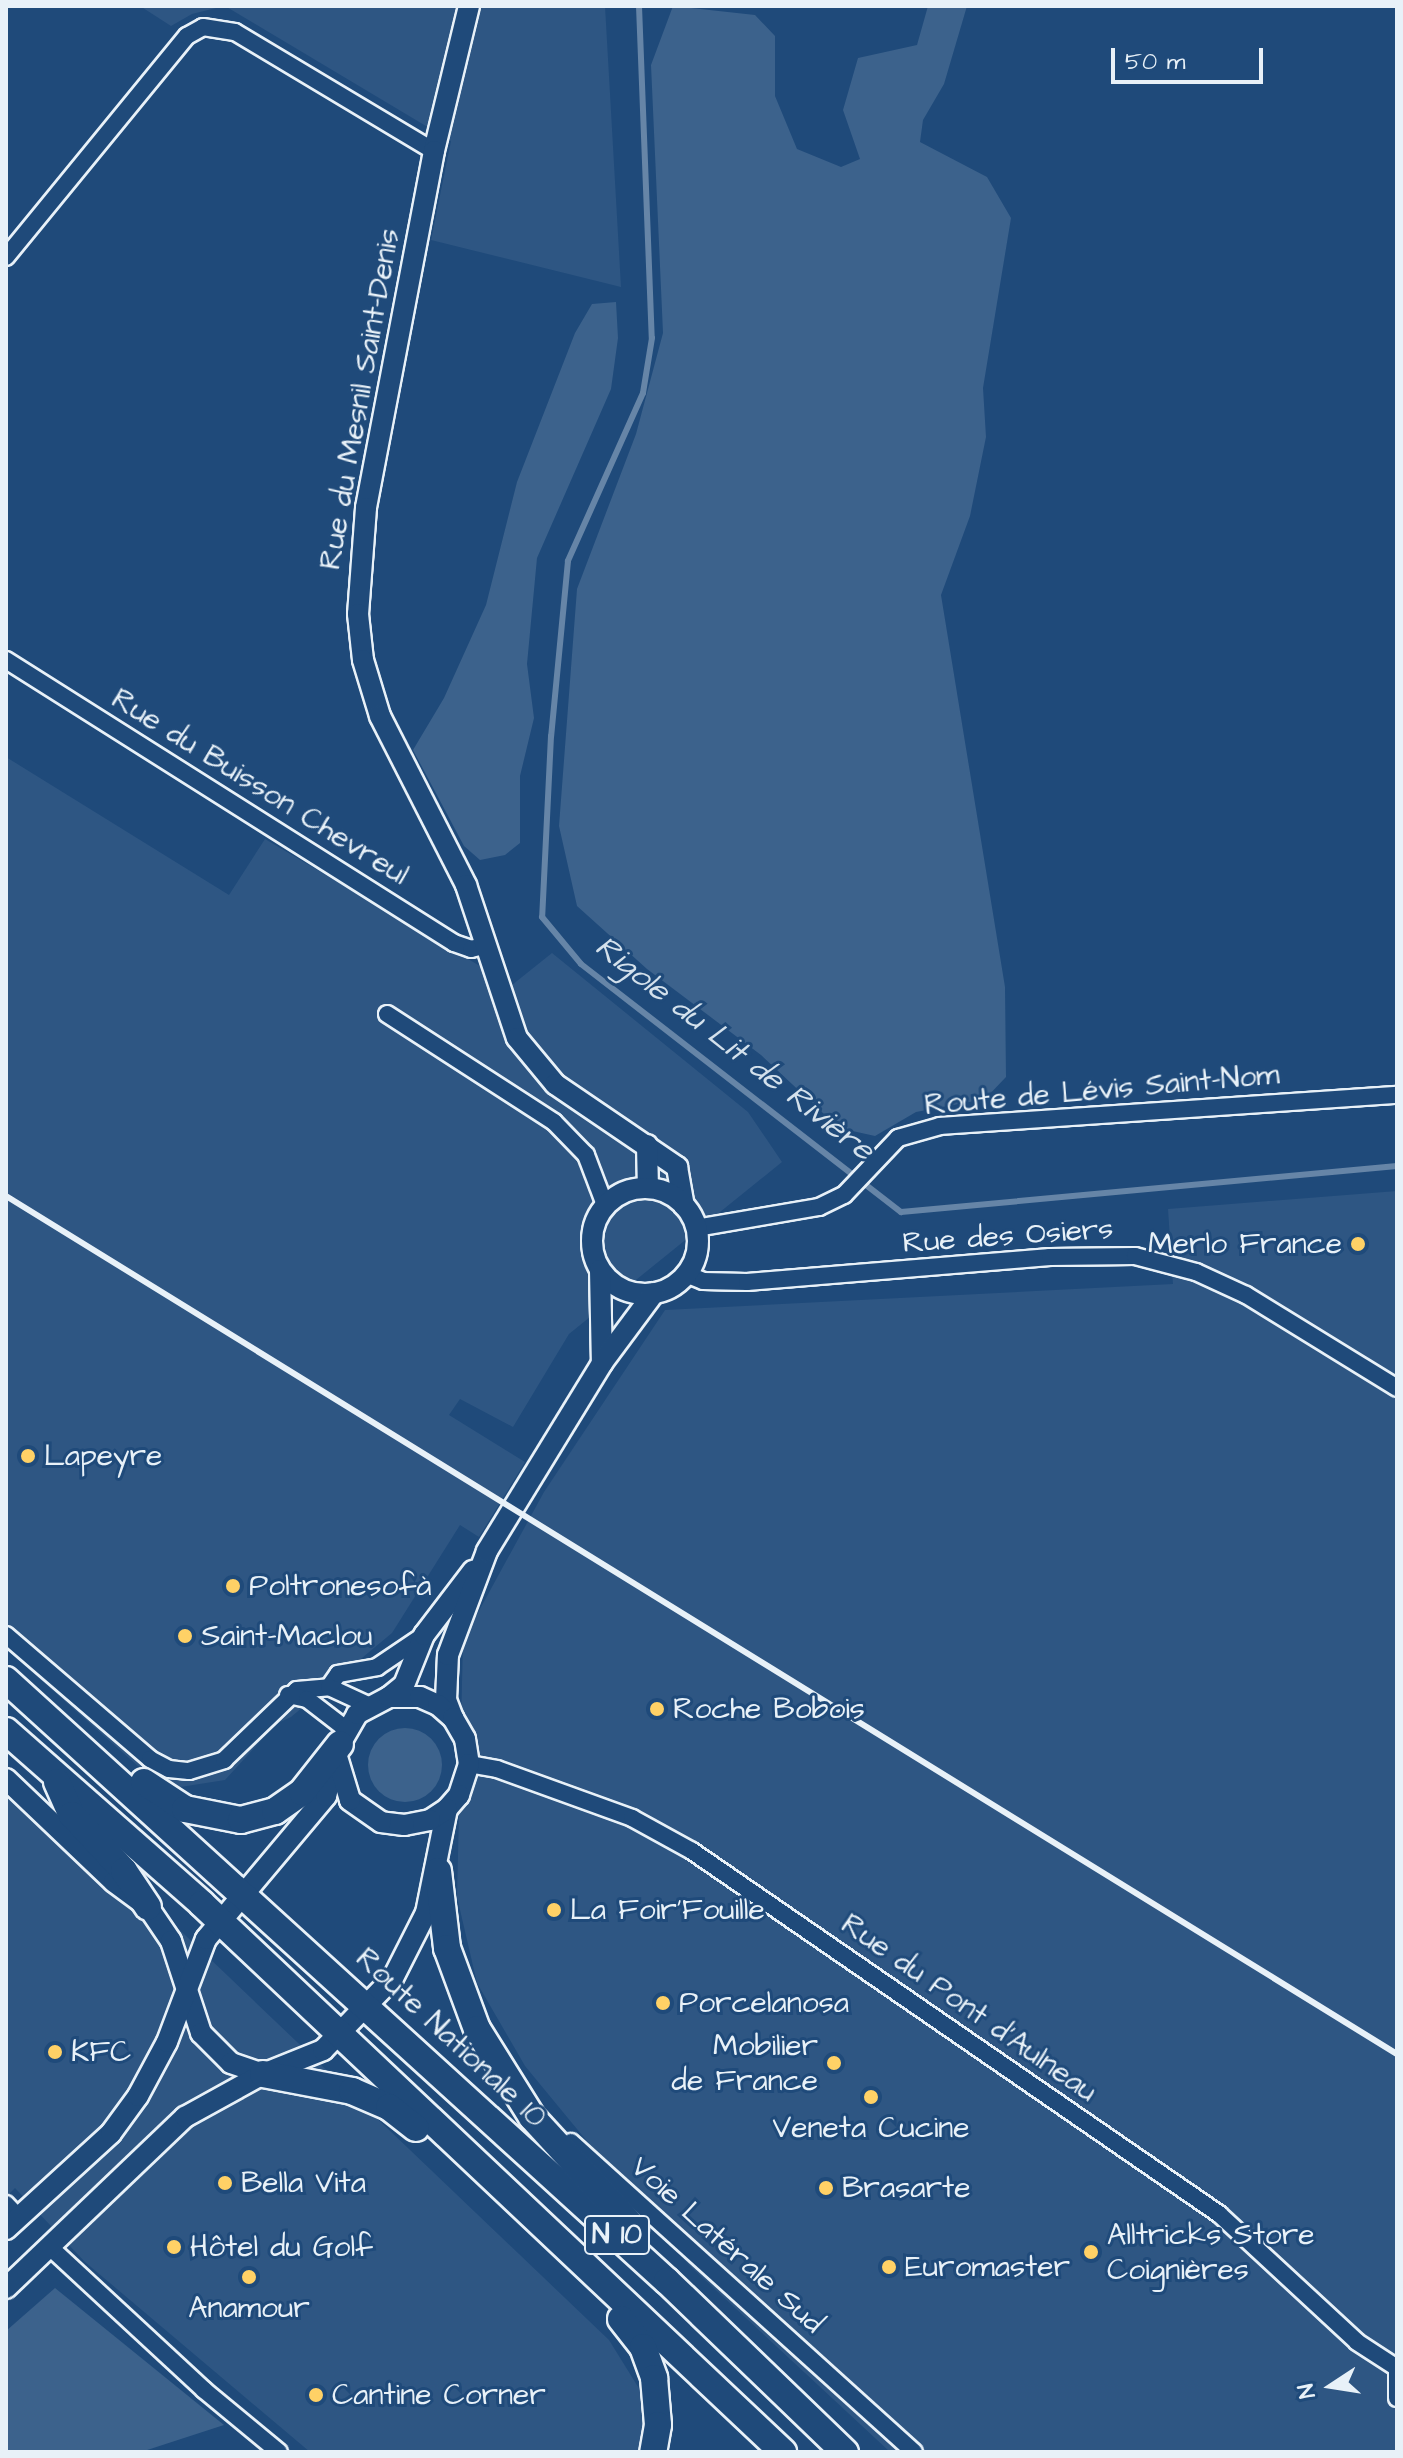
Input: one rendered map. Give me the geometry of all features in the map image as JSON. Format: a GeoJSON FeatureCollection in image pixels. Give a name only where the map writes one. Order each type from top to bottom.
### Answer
{"type":"FeatureCollection","features":[{"type":"Feature","properties":{"kind":"main road","name":"Route Nationale 10"},"geometry":{"type":"LineString","coordinates":[[6,1680],[245,1893],[667,2281],[845,2452]]}},
{"type":"Feature","properties":{"kind":"main road","name":"N 10"},"geometry":{"type":"LineString","coordinates":[[6,1731],[342,2036],[783,2452]]}},
{"type":"Feature","properties":{"kind":"main road"},"geometry":{"type":"LineString","coordinates":[[85,1748],[117,1757],[155,1792],[185,1809],[241,1820],[275,1811],[302,1792],[341,1743]]}},
{"type":"Feature","properties":{"kind":"main road"},"geometry":{"type":"LineString","coordinates":[[54,1775],[72,1815],[124,1871],[148,1907]]}},
{"type":"Feature","properties":{"kind":"main road"},"geometry":{"type":"LineString","coordinates":[[438,1871],[456,1982],[477,2029],[565,2158],[661,2255],[667,2281]]}},
{"type":"Feature","properties":{"kind":"main road"},"geometry":{"type":"LineString","coordinates":[[263,2074],[352,2091],[389,2107],[440,2151],[462,2152]]}},
{"type":"Feature","properties":{"kind":"main road"},"geometry":{"type":"LineString","coordinates":[[616,2297],[621,2321],[643,2347],[654,2378],[658,2425],[653,2452]]}},
{"type":"Feature","properties":{"kind":"street","name":"Rue du Mesnil Saint-Denis"},"geometry":{"type":"LineString","coordinates":[[469,6],[434,151],[366,508],[358,614],[363,660],[380,716],[466,885],[517,1038],[555,1084],[677,1167],[684,1205]]}},
{"type":"Feature","properties":{"kind":"street"},"geometry":{"type":"LineString","coordinates":[[6,257],[187,36],[203,27],[235,32],[434,151]]}},
{"type":"Feature","properties":{"kind":"street","name":"Rue du Buisson Chevreul"},"geometry":{"type":"LineString","coordinates":[[6,660],[454,943],[471,949],[487,945]]}},
{"type":"Feature","properties":{"kind":"street"},"geometry":{"type":"LineString","coordinates":[[387,1014],[554,1122],[586,1155],[605,1205]]}},
{"type":"Feature","properties":{"kind":"street","name":"Route de Lévis Saint-Nom"},"geometry":{"type":"LineString","coordinates":[[696,1228],[819,1207],[844,1195],[898,1138],[940,1126],[1397,1095]]}},
{"type":"Feature","properties":{"kind":"street"},"geometry":{"type":"LineString","coordinates":[[647,1145],[648,1188]]}},
{"type":"Feature","properties":{"kind":"street"},"geometry":{"type":"LineString","coordinates":[[329,1687],[338,1674],[359,1673],[398,1657],[424,1635],[487,1551],[602,1363],[654,1293],[686,1274],[698,1245],[696,1228],[684,1205],[648,1188],[618,1195],[605,1205],[591,1244],[600,1270],[602,1363]]}},
{"type":"Feature","properties":{"kind":"street","name":"Rue des Osiers"},"geometry":{"type":"LineString","coordinates":[[686,1274],[703,1281],[747,1282],[1050,1257],[1135,1256],[1196,1272],[1246,1295],[1397,1388]]}},
{"type":"Feature","properties":{"kind":"street"},"geometry":{"type":"LineString","coordinates":[[600,1270],[624,1290],[654,1293]]}},
{"type":"Feature","properties":{"kind":"street"},"geometry":{"type":"LineString","coordinates":[[288,1695],[307,1699],[341,1743],[350,1800],[381,1822],[404,1825],[447,1809],[459,1795],[469,1764],[465,1739],[446,1700],[448,1655],[487,1551]]}},
{"type":"Feature","properties":{"kind":"street"},"geometry":{"type":"LineString","coordinates":[[6,1635],[150,1759],[169,1769],[189,1771],[224,1760],[288,1695],[313,1685],[329,1687],[368,1705]]}},
{"type":"Feature","properties":{"kind":"street"},"geometry":{"type":"LineString","coordinates":[[10,2217],[111,2133],[138,2096],[167,2042],[206,1939],[326,1796],[341,1743],[368,1705],[389,1697],[404,1685],[424,1635]]}},
{"type":"Feature","properties":{"kind":"street"},"geometry":{"type":"LineString","coordinates":[[389,1697],[420,1697],[453,1718]]}},
{"type":"Feature","properties":{"kind":"street","name":"Rue du Pont d'Aulneau"},"geometry":{"type":"LineString","coordinates":[[469,1764],[497,1769],[632,1818],[692,1851],[1219,2214],[1357,2342],[1397,2369]]}},
{"type":"Feature","properties":{"kind":"street"},"geometry":{"type":"LineString","coordinates":[[11,1789],[114,1882],[148,1907],[167,1932],[201,2033],[231,2063],[263,2074]]}},
{"type":"Feature","properties":{"kind":"street"},"geometry":{"type":"LineString","coordinates":[[6,2288],[52,2249],[175,2125],[263,2074],[313,2056],[342,2036],[369,2007],[416,1941],[438,1871],[447,1809]]}},
{"type":"Feature","properties":{"kind":"street","name":"Voie Latérale Sud"},"geometry":{"type":"LineString","coordinates":[[508,2077],[578,2150],[914,2452]]}},
{"type":"Feature","properties":{"kind":"street"},"geometry":{"type":"LineString","coordinates":[[52,2249],[204,2390],[279,2452]]}},
{"type":"Feature","properties":{"kind":"street"},"geometry":{"type":"LineString","coordinates":[[1397,2369],[1397,2398]]}},
{"type":"Feature","properties":{"kind":"shaded area"},"geometry":{"type":"Polygon","coordinates":[[[140,6],[224,6],[192,14],[171,26],[140,6]]]}},
{"type":"Feature","properties":{"kind":"shaded area"},"geometry":{"type":"Polygon","coordinates":[[[225,6],[605,6],[621,287],[431,240],[451,141],[225,6]]]}},
{"type":"Feature","properties":{"kind":"shaded area"},"geometry":{"type":"Polygon","coordinates":[[[673,6],[755,15],[775,36],[775,96],[797,149],[841,167],[860,159],[843,110],[858,58],[917,45],[928,6],[967,6],[944,84],[923,120],[920,142],[987,177],[1011,218],[983,388],[986,437],[970,516],[941,595],[1005,987],[1006,1077],[985,1099],[916,1112],[875,1136],[839,1128],[761,1055],[647,969],[577,906],[559,826],[577,589],[636,434],[663,333],[651,65],[673,6]]]}},
{"type":"Feature","properties":{"kind":"shaded area"},"geometry":{"type":"Polygon","coordinates":[[[616,302],[618,338],[611,389],[537,558],[527,664],[534,718],[520,776],[520,843],[505,855],[480,860],[464,846],[413,750],[444,698],[486,605],[517,482],[575,333],[592,304],[616,302]]]}},
{"type":"Feature","properties":{"kind":"shaded area"},"geometry":{"type":"Polygon","coordinates":[[[6,757],[229,895],[265,839],[512,985],[552,953],[748,1112],[782,1162],[569,1334],[513,1427],[460,1399],[449,1415],[525,1462],[479,1537],[460,1525],[392,1633],[291,1717],[276,1724],[225,1780],[174,1788],[138,1766],[6,1649],[6,757]]]}},
{"type":"Feature","properties":{"kind":"shaded area"},"geometry":{"type":"Polygon","coordinates":[[[1397,1191],[1397,2452],[890,2452],[689,2265],[525,2066],[477,1983],[457,1897],[463,1640],[544,1492],[665,1310],[1173,1284],[1168,1209],[1397,1191]]]}},
{"type":"Feature","properties":{"kind":"shaded area"},"geometry":{"type":"Polygon","coordinates":[[[405,1728],[426,1734],[436,1744],[442,1765],[436,1786],[426,1796],[405,1802],[384,1796],[374,1786],[368,1765],[374,1744],[384,1734],[405,1728]]]}},
{"type":"Feature","properties":{"kind":"shaded area"},"geometry":{"type":"Polygon","coordinates":[[[6,1764],[609,2340],[671,2440],[668,2452],[310,2452],[85,2262],[15,2188],[6,2197],[6,1764]]]}},
{"type":"Feature","properties":{"kind":"shaded area"},"geometry":{"type":"Polygon","coordinates":[[[55,2288],[224,2425],[141,2452],[6,2452],[6,2331],[55,2288]]]}},
{"type":"Feature","properties":{"kind":"waterway","name":"Rigole du Lit de Rivière"},"geometry":{"type":"LineString","coordinates":[[639,6],[652,338],[643,393],[568,561],[551,736],[542,917],[581,964],[901,1212],[1397,1166]]}},
{"type":"Feature","properties":{"kind":"railway"},"geometry":{"type":"LineString","coordinates":[[6,1196],[1397,2054]]}},
{"type":"Feature","properties":{"kind":"place","name":"Merlo France"},"geometry":{"type":"Point","coordinates":[1358,1244]}},
{"type":"Feature","properties":{"kind":"place","name":"Lapeyre"},"geometry":{"type":"Point","coordinates":[28,1456]}},
{"type":"Feature","properties":{"kind":"place","name":"Poltronesofà"},"geometry":{"type":"Point","coordinates":[233,1586]}},
{"type":"Feature","properties":{"kind":"place","name":"Saint-Maclou"},"geometry":{"type":"Point","coordinates":[185,1636]}},
{"type":"Feature","properties":{"kind":"place","name":"Roche Bobois"},"geometry":{"type":"Point","coordinates":[657,1709]}},
{"type":"Feature","properties":{"kind":"place","name":"La Foir'Fouille"},"geometry":{"type":"Point","coordinates":[554,1910]}},
{"type":"Feature","properties":{"kind":"place","name":"Porcelanosa"},"geometry":{"type":"Point","coordinates":[663,2003]}},
{"type":"Feature","properties":{"kind":"place","name":"KFC"},"geometry":{"type":"Point","coordinates":[55,2052]}},
{"type":"Feature","properties":{"kind":"place","name":"Mobilier de France"},"geometry":{"type":"Point","coordinates":[834,2063]}},
{"type":"Feature","properties":{"kind":"place","name":"Veneta Cucine"},"geometry":{"type":"Point","coordinates":[871,2097]}},
{"type":"Feature","properties":{"kind":"place","name":"Bella Vita"},"geometry":{"type":"Point","coordinates":[225,2183]}},
{"type":"Feature","properties":{"kind":"place","name":"Brasarte"},"geometry":{"type":"Point","coordinates":[826,2188]}},
{"type":"Feature","properties":{"kind":"place","name":"Hôtel du Golf"},"geometry":{"type":"Point","coordinates":[174,2247]}},
{"type":"Feature","properties":{"kind":"place","name":"Alltricks Store Coignières"},"geometry":{"type":"Point","coordinates":[1091,2252]}},
{"type":"Feature","properties":{"kind":"place","name":"Euromaster"},"geometry":{"type":"Point","coordinates":[889,2267]}},
{"type":"Feature","properties":{"kind":"place","name":"Anamour"},"geometry":{"type":"Point","coordinates":[249,2277]}},
{"type":"Feature","properties":{"kind":"place","name":"Cantine Corner"},"geometry":{"type":"Point","coordinates":[316,2395]}}]}
